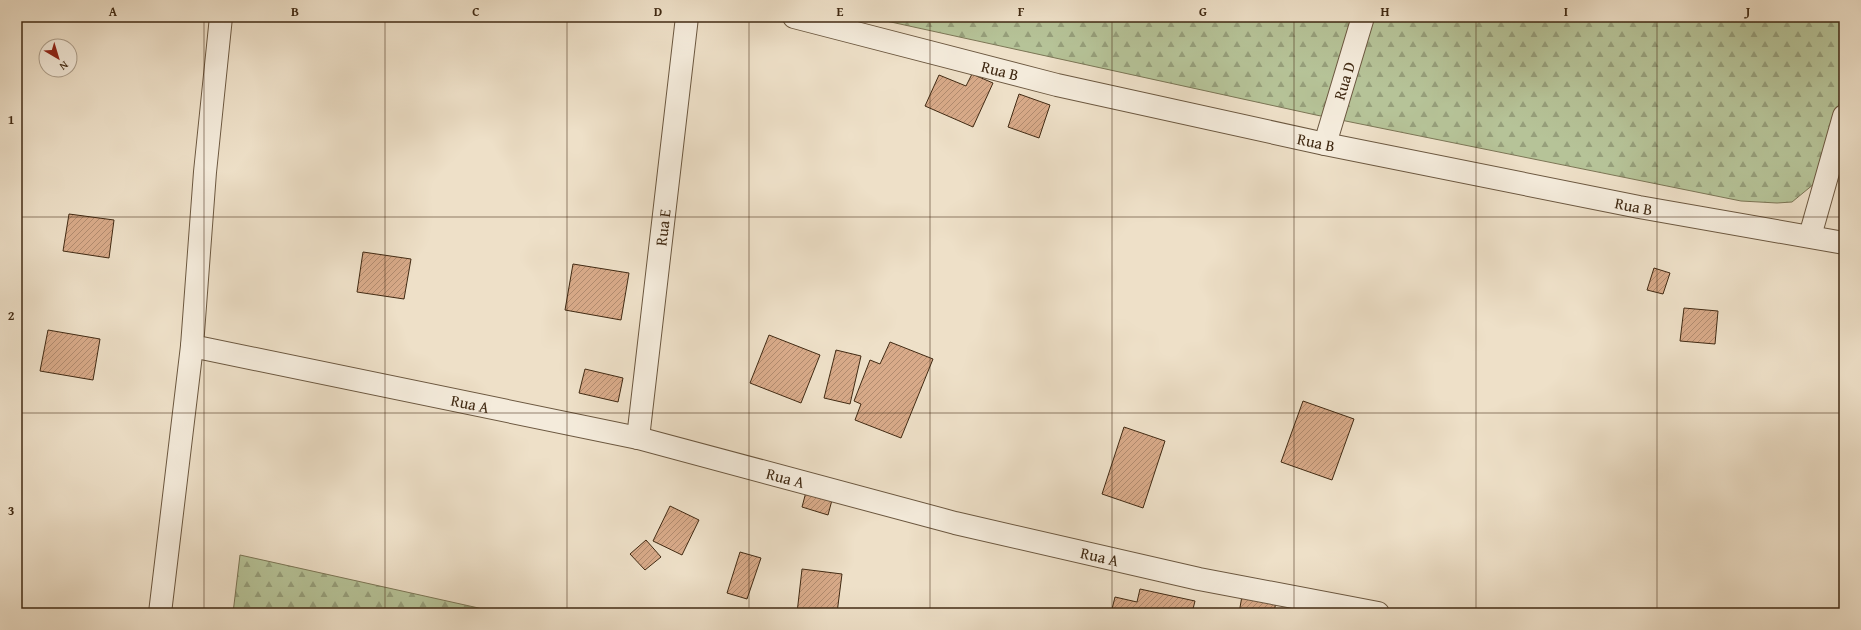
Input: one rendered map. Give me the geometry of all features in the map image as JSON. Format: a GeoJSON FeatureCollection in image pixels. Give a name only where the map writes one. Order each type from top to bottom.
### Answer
{"type":"FeatureCollection","features":[{"type":"Feature","properties":{"kind":"street"},"geometry":{"type":"LineString","coordinates":[[160,613],[192,346],[204,172],[221,17]]}},
{"type":"Feature","properties":{"kind":"street","name":"Rua E"},"geometry":{"type":"LineString","coordinates":[[638,438],[687,17]]}},
{"type":"Feature","properties":{"kind":"street","name":"Rua B"},"geometry":{"type":"LineString","coordinates":[[794,17],[1057,85],[1325,144],[1639,207],[1844,243]]}},
{"type":"Feature","properties":{"kind":"street","name":"Rua D"},"geometry":{"type":"LineString","coordinates":[[1325,144],[1363,17]]}},
{"type":"Feature","properties":{"kind":"street"},"geometry":{"type":"LineString","coordinates":[[1810,236],[1844,116]]}},
{"type":"Feature","properties":{"kind":"street","name":"Rua A"},"geometry":{"type":"LineString","coordinates":[[192,346],[638,438],[970,526],[1199,579],[1378,613]]}},
{"type":"Feature","properties":{"kind":"green space"},"geometry":{"type":"Polygon","coordinates":[[[868,17],[1844,17],[1844,84],[1820,179],[1792,202],[1777,203],[1741,201],[1316,115],[868,17]]]}},
{"type":"Feature","properties":{"kind":"green space"},"geometry":{"type":"Polygon","coordinates":[[[240,555],[501,613],[233,613],[240,555]]]}},
{"type":"Feature","properties":{"kind":"building"},"geometry":{"type":"Polygon","coordinates":[[[972,74],[993,83],[973,127],[925,106],[939,75],[966,86],[972,74]]]}},
{"type":"Feature","properties":{"kind":"building"},"geometry":{"type":"Polygon","coordinates":[[[1019,94],[1050,105],[1039,138],[1008,127],[1019,94]]]}},
{"type":"Feature","properties":{"kind":"building"},"geometry":{"type":"Polygon","coordinates":[[[69,214],[114,220],[109,258],[63,251],[69,214]]]}},
{"type":"Feature","properties":{"kind":"building"},"geometry":{"type":"Polygon","coordinates":[[[363,252],[411,259],[404,299],[357,292],[363,252]]]}},
{"type":"Feature","properties":{"kind":"building"},"geometry":{"type":"Polygon","coordinates":[[[573,264],[629,273],[621,320],[565,310],[573,264]]]}},
{"type":"Feature","properties":{"kind":"building"},"geometry":{"type":"Polygon","coordinates":[[[1654,268],[1670,273],[1663,294],[1647,290],[1654,268]]]}},
{"type":"Feature","properties":{"kind":"building"},"geometry":{"type":"Polygon","coordinates":[[[1684,308],[1718,311],[1715,344],[1680,341],[1684,308]]]}},
{"type":"Feature","properties":{"kind":"building"},"geometry":{"type":"Polygon","coordinates":[[[48,330],[100,339],[93,380],[40,371],[48,330]]]}},
{"type":"Feature","properties":{"kind":"building"},"geometry":{"type":"Polygon","coordinates":[[[769,335],[820,355],[801,403],[750,383],[769,335]]]}},
{"type":"Feature","properties":{"kind":"building"},"geometry":{"type":"Polygon","coordinates":[[[890,342],[933,359],[901,438],[855,420],[861,404],[854,401],[870,360],[880,364],[890,342]]]}},
{"type":"Feature","properties":{"kind":"building"},"geometry":{"type":"Polygon","coordinates":[[[836,350],[861,356],[850,404],[824,398],[836,350]]]}},
{"type":"Feature","properties":{"kind":"building"},"geometry":{"type":"Polygon","coordinates":[[[585,369],[623,378],[618,402],[579,393],[585,369]]]}},
{"type":"Feature","properties":{"kind":"building"},"geometry":{"type":"Polygon","coordinates":[[[1303,401],[1354,419],[1332,480],[1281,462],[1303,401]]]}},
{"type":"Feature","properties":{"kind":"building"},"geometry":{"type":"Polygon","coordinates":[[[1124,427],[1165,441],[1143,508],[1102,494],[1124,427]]]}},
{"type":"Feature","properties":{"kind":"building"},"geometry":{"type":"Polygon","coordinates":[[[806,492],[832,500],[828,515],[802,507],[806,492]]]}},
{"type":"Feature","properties":{"kind":"building"},"geometry":{"type":"Polygon","coordinates":[[[670,506],[699,520],[682,555],[653,541],[670,506]]]}},
{"type":"Feature","properties":{"kind":"building"},"geometry":{"type":"Polygon","coordinates":[[[646,540],[661,557],[645,570],[630,554],[646,540]]]}},
{"type":"Feature","properties":{"kind":"building"},"geometry":{"type":"Polygon","coordinates":[[[740,552],[761,558],[747,599],[727,593],[740,552]]]}},
{"type":"Feature","properties":{"kind":"building"},"geometry":{"type":"Polygon","coordinates":[[[802,569],[842,574],[837,613],[797,613],[802,569]]]}},
{"type":"Feature","properties":{"kind":"building"},"geometry":{"type":"Polygon","coordinates":[[[1140,589],[1195,601],[1192,613],[1111,613],[1115,597],[1137,602],[1140,589]]]}},
{"type":"Feature","properties":{"kind":"building"},"geometry":{"type":"Polygon","coordinates":[[[1242,596],[1276,601],[1274,613],[1239,613],[1242,596]]]}}]}
